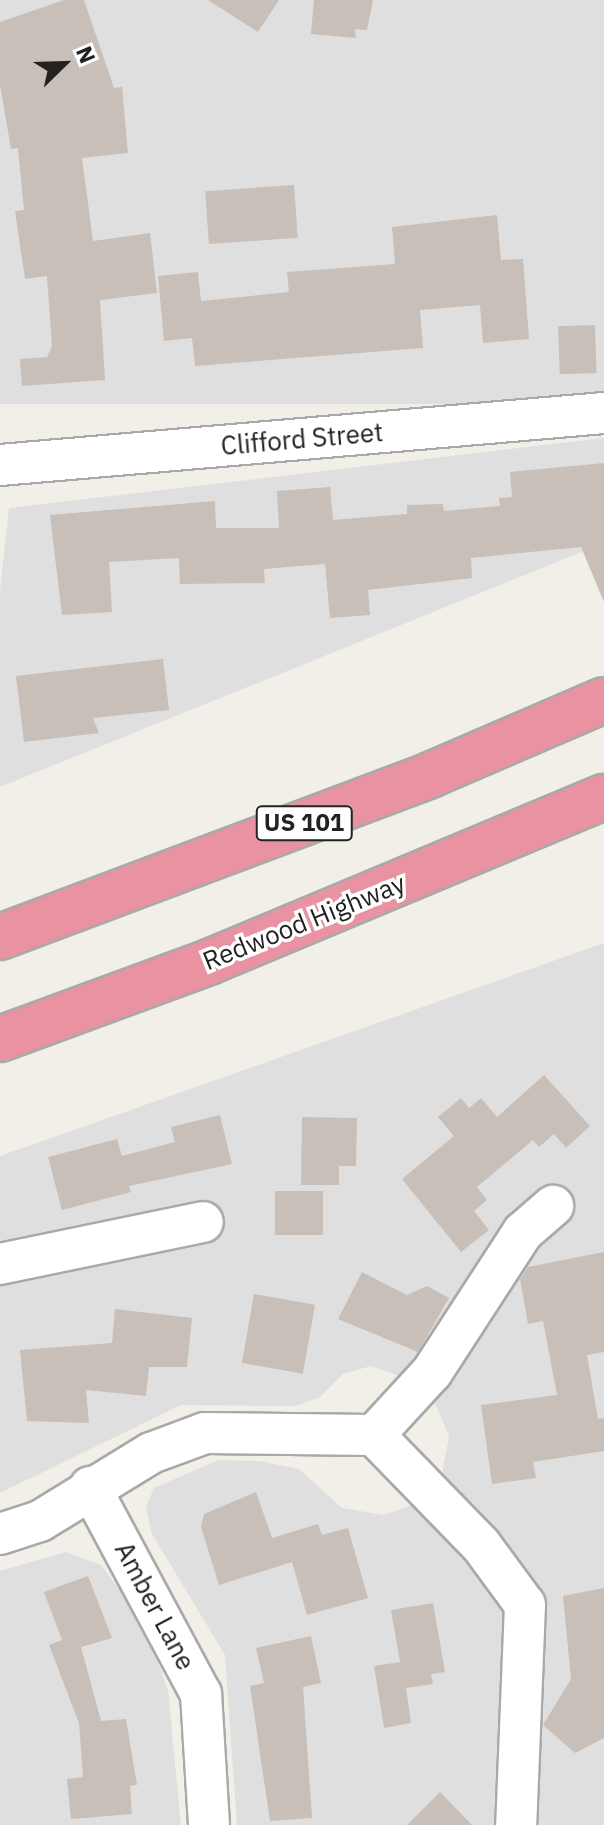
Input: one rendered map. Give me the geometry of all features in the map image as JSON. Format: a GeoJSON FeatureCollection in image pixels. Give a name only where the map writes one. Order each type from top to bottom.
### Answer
{"type":"FeatureCollection","features":[{"type":"Feature","properties":{"kind":"highway","name":"US 101"},"geometry":{"type":"LineString","coordinates":[[0,937],[430,775],[604,700]]}},
{"type":"Feature","properties":{"kind":"highway","name":"Redwood Highway"},"geometry":{"type":"LineString","coordinates":[[0,1039],[209,962],[604,797]]}},
{"type":"Feature","properties":{"kind":"street","name":"Clifford Street"},"geometry":{"type":"LineString","coordinates":[[0,465],[604,413]]}},
{"type":"Feature","properties":{"kind":"street"},"geometry":{"type":"LineString","coordinates":[[374,1435],[432,1372],[523,1232],[553,1206]]}},
{"type":"Feature","properties":{"kind":"street"},"geometry":{"type":"LineString","coordinates":[[0,1264],[203,1222]]}},
{"type":"Feature","properties":{"kind":"street"},"geometry":{"type":"LineString","coordinates":[[0,1534],[40,1521],[90,1487],[205,1433],[374,1435],[481,1545],[525,1605],[516,1825]]}},
{"type":"Feature","properties":{"kind":"street","name":"Amber Lane"},"geometry":{"type":"LineString","coordinates":[[90,1487],[201,1694],[209,1825]]}},
{"type":"Feature","properties":{"kind":"shaded area"},"geometry":{"type":"Polygon","coordinates":[[[0,0],[604,0],[604,404],[0,404],[0,0]]]}},
{"type":"Feature","properties":{"kind":"shaded area"},"geometry":{"type":"Polygon","coordinates":[[[604,438],[604,543],[0,787],[0,591],[9,508],[604,438]]]}},
{"type":"Feature","properties":{"kind":"shaded area"},"geometry":{"type":"Polygon","coordinates":[[[604,943],[604,1825],[237,1825],[225,1655],[152,1534],[146,1507],[154,1488],[218,1460],[259,1461],[299,1469],[342,1508],[384,1515],[418,1503],[441,1480],[449,1436],[433,1399],[408,1379],[371,1366],[343,1374],[320,1397],[296,1406],[181,1405],[0,1493],[0,1156],[604,943]]]}},
{"type":"Feature","properties":{"kind":"shaded area"},"geometry":{"type":"Polygon","coordinates":[[[66,1552],[101,1565],[146,1626],[168,1691],[181,1825],[0,1825],[0,1571],[66,1552]]]}},
{"type":"Feature","properties":{"kind":"building"},"geometry":{"type":"Polygon","coordinates":[[[64,0],[84,0],[114,88],[122,87],[128,153],[82,158],[93,241],[150,233],[157,293],[100,300],[105,380],[22,386],[20,359],[47,357],[52,346],[47,276],[25,279],[15,211],[24,210],[18,148],[11,149],[0,85],[0,22],[64,0]]]}},
{"type":"Feature","properties":{"kind":"building"},"geometry":{"type":"Polygon","coordinates":[[[208,0],[279,0],[258,32],[208,0]]]}},
{"type":"Feature","properties":{"kind":"building"},"geometry":{"type":"Polygon","coordinates":[[[314,0],[373,0],[367,30],[355,29],[356,38],[311,34],[314,0]]]}},
{"type":"Feature","properties":{"kind":"building"},"geometry":{"type":"Polygon","coordinates":[[[294,185],[298,238],[209,244],[205,191],[294,185]]]}},
{"type":"Feature","properties":{"kind":"building"},"geometry":{"type":"Polygon","coordinates":[[[497,215],[501,260],[523,259],[529,339],[483,343],[480,305],[420,310],[423,348],[195,366],[192,338],[164,341],[158,276],[198,272],[201,301],[289,292],[287,272],[395,264],[392,227],[497,215]]]}},
{"type":"Feature","properties":{"kind":"building"},"geometry":{"type":"Polygon","coordinates":[[[595,325],[597,373],[560,374],[558,326],[595,325]]]}},
{"type":"Feature","properties":{"kind":"building"},"geometry":{"type":"Polygon","coordinates":[[[604,463],[604,602],[581,547],[471,558],[472,578],[368,590],[370,615],[330,618],[325,564],[264,569],[265,583],[180,584],[179,558],[109,562],[112,612],[62,615],[50,515],[215,501],[216,528],[279,528],[277,491],[330,487],[333,520],[407,514],[407,505],[443,504],[444,511],[500,506],[499,498],[512,497],[510,472],[604,463]]]}},
{"type":"Feature","properties":{"kind":"building"},"geometry":{"type":"Polygon","coordinates":[[[163,659],[169,710],[93,718],[99,733],[24,742],[16,676],[163,659]]]}},
{"type":"Feature","properties":{"kind":"building"},"geometry":{"type":"Polygon","coordinates":[[[544,1075],[590,1126],[566,1148],[554,1134],[539,1147],[533,1140],[477,1187],[487,1200],[474,1211],[489,1230],[461,1252],[402,1179],[454,1136],[438,1117],[461,1098],[469,1108],[481,1098],[497,1117],[544,1075]]]}},
{"type":"Feature","properties":{"kind":"building"},"geometry":{"type":"Polygon","coordinates":[[[220,1115],[232,1164],[129,1186],[131,1192],[62,1210],[48,1157],[117,1139],[122,1156],[175,1142],[171,1127],[220,1115]]]}},
{"type":"Feature","properties":{"kind":"building"},"geometry":{"type":"Polygon","coordinates":[[[302,1117],[357,1118],[356,1166],[339,1166],[339,1185],[301,1185],[302,1117]]]}},
{"type":"Feature","properties":{"kind":"building"},"geometry":{"type":"Polygon","coordinates":[[[275,1191],[323,1191],[323,1235],[275,1235],[275,1191]]]}},
{"type":"Feature","properties":{"kind":"building"},"geometry":{"type":"Polygon","coordinates":[[[604,1252],[604,1352],[587,1355],[598,1419],[604,1418],[604,1451],[533,1462],[536,1478],[492,1484],[481,1405],[557,1395],[543,1321],[528,1324],[520,1279],[528,1267],[604,1252]]]}},
{"type":"Feature","properties":{"kind":"building"},"geometry":{"type":"Polygon","coordinates":[[[362,1272],[407,1295],[427,1286],[449,1298],[418,1352],[338,1319],[362,1272]]]}},
{"type":"Feature","properties":{"kind":"building"},"geometry":{"type":"Polygon","coordinates":[[[254,1294],[315,1305],[303,1374],[242,1363],[254,1294]]]}},
{"type":"Feature","properties":{"kind":"building"},"geometry":{"type":"Polygon","coordinates":[[[115,1309],[192,1318],[187,1367],[149,1367],[146,1396],[86,1390],[89,1423],[27,1421],[20,1350],[112,1343],[115,1309]]]}},
{"type":"Feature","properties":{"kind":"building"},"geometry":{"type":"Polygon","coordinates":[[[256,1492],[272,1538],[318,1524],[322,1535],[348,1528],[368,1598],[307,1615],[292,1562],[219,1585],[201,1527],[204,1514],[256,1492]]]}},
{"type":"Feature","properties":{"kind":"building"},"geometry":{"type":"Polygon","coordinates":[[[88,1576],[112,1638],[81,1647],[101,1721],[126,1719],[137,1785],[130,1786],[132,1814],[71,1819],[67,1779],[83,1777],[79,1723],[49,1645],[62,1640],[44,1592],[88,1576]]]}},
{"type":"Feature","properties":{"kind":"building"},"geometry":{"type":"Polygon","coordinates":[[[604,1588],[604,1738],[575,1753],[543,1725],[571,1679],[563,1596],[604,1588]]]}},
{"type":"Feature","properties":{"kind":"building"},"geometry":{"type":"Polygon","coordinates":[[[433,1603],[445,1672],[431,1674],[433,1684],[406,1688],[411,1723],[384,1728],[374,1666],[400,1662],[391,1610],[433,1603]]]}},
{"type":"Feature","properties":{"kind":"building"},"geometry":{"type":"Polygon","coordinates":[[[311,1636],[321,1683],[303,1687],[312,1818],[270,1821],[250,1686],[264,1683],[256,1648],[311,1636]]]}},
{"type":"Feature","properties":{"kind":"building"},"geometry":{"type":"Polygon","coordinates":[[[440,1792],[472,1825],[407,1825],[440,1792]]]}}]}
